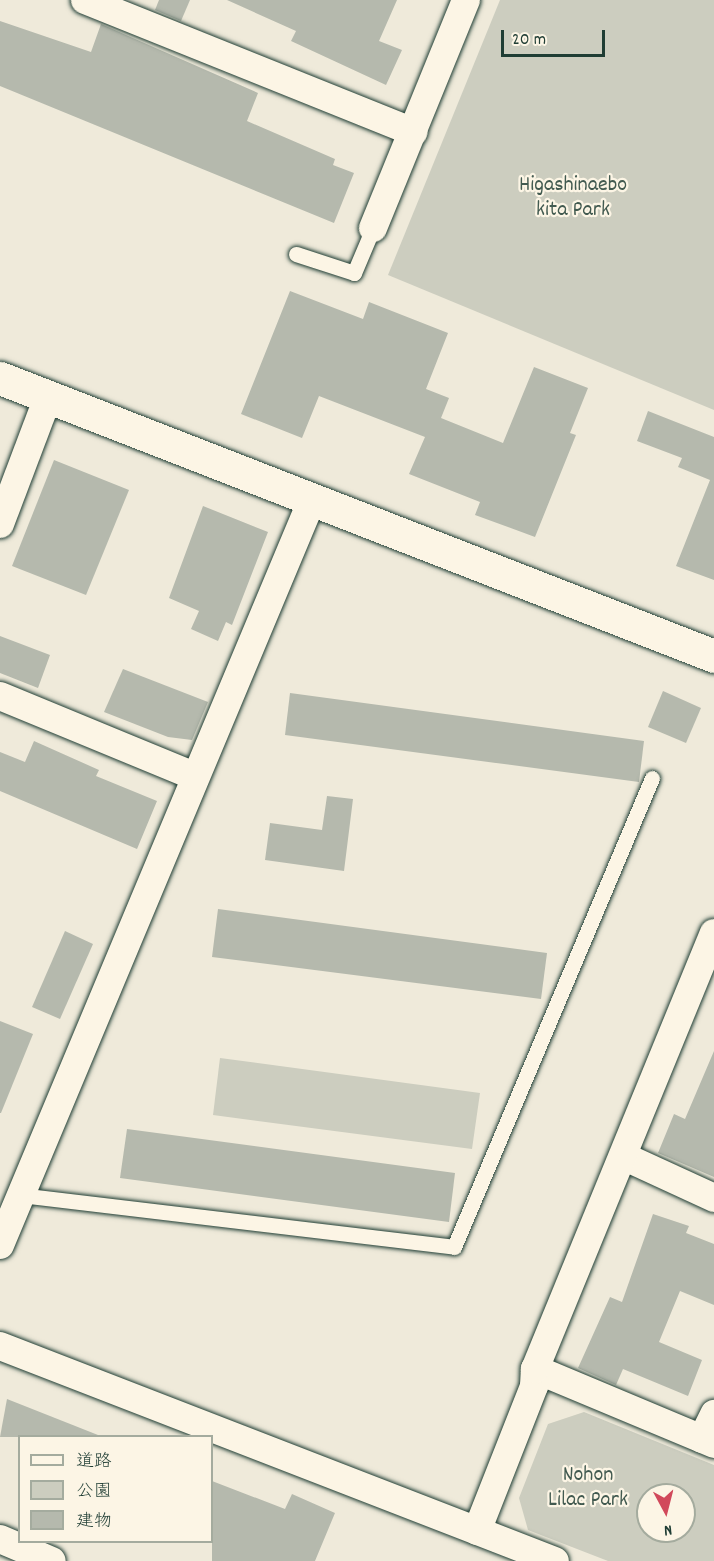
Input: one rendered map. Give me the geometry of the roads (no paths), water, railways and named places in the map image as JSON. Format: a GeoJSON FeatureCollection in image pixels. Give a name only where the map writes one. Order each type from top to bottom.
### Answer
{"type":"FeatureCollection","features":[{"type":"Feature","properties":{"kind":"street"},"geometry":{"type":"LineString","coordinates":[[85,0],[413,132]]}},
{"type":"Feature","properties":{"kind":"street"},"geometry":{"type":"LineString","coordinates":[[373,228],[466,0]]}},
{"type":"Feature","properties":{"kind":"street"},"geometry":{"type":"LineString","coordinates":[[0,378],[714,656]]}},
{"type":"Feature","properties":{"kind":"street"},"geometry":{"type":"LineString","coordinates":[[0,524],[48,397]]}},
{"type":"Feature","properties":{"kind":"street"},"geometry":{"type":"LineString","coordinates":[[0,1245],[192,775],[312,500]]}},
{"type":"Feature","properties":{"kind":"street"},"geometry":{"type":"LineString","coordinates":[[0,696],[192,775]]}},
{"type":"Feature","properties":{"kind":"street"},"geometry":{"type":"LineString","coordinates":[[477,1531],[534,1386],[535,1369],[625,1157],[714,933]]}},
{"type":"Feature","properties":{"kind":"street"},"geometry":{"type":"LineString","coordinates":[[625,1157],[714,1198]]}},
{"type":"Feature","properties":{"kind":"street"},"geometry":{"type":"LineString","coordinates":[[0,1346],[555,1561]]}},
{"type":"Feature","properties":{"kind":"street"},"geometry":{"type":"LineString","coordinates":[[535,1369],[710,1432]]}},
{"type":"Feature","properties":{"kind":"street"},"geometry":{"type":"LineString","coordinates":[[0,1539],[52,1561]]}},
{"type":"Feature","properties":{"kind":"lane"},"geometry":{"type":"LineString","coordinates":[[296,254],[354,273],[373,228]]}},
{"type":"Feature","properties":{"kind":"lane"},"geometry":{"type":"LineString","coordinates":[[20,1195],[454,1247],[652,778]]}},
{"type":"Feature","properties":{"kind":"park label","name":"Higashinaebo kita Park"},"geometry":{"type":"Point","coordinates":[573,198]}},
{"type":"Feature","properties":{"kind":"park label","name":"Nohon Lilac Park"},"geometry":{"type":"Point","coordinates":[588,1488]}}]}
